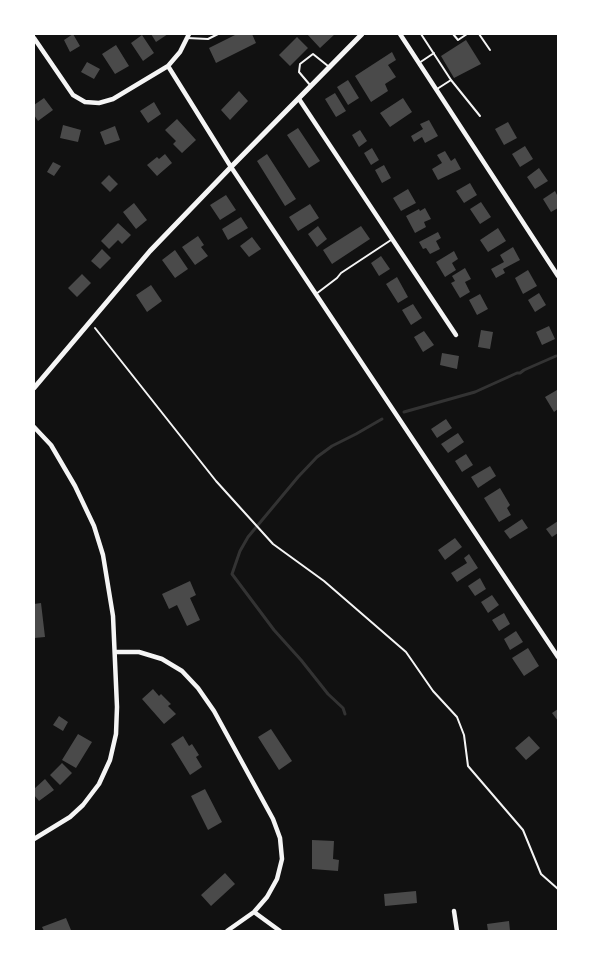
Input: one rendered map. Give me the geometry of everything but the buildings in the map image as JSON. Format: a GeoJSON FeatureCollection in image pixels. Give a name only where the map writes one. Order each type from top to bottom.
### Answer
{"type":"FeatureCollection","features":[{"type":"Feature","properties":{"kind":"street"},"geometry":{"type":"LineString","coordinates":[[34,388],[150,251],[362,34]]}},
{"type":"Feature","properties":{"kind":"street"},"geometry":{"type":"LineString","coordinates":[[400,34],[558,276]]}},
{"type":"Feature","properties":{"kind":"street"},"geometry":{"type":"LineString","coordinates":[[34,38],[73,95],[85,102],[99,103],[113,100],[168,66],[180,52],[188,36]]}},
{"type":"Feature","properties":{"kind":"street"},"geometry":{"type":"LineString","coordinates":[[168,66],[231,167],[558,657]]}},
{"type":"Feature","properties":{"kind":"street"},"geometry":{"type":"LineString","coordinates":[[299,99],[456,335]]}},
{"type":"Feature","properties":{"kind":"street"},"geometry":{"type":"LineString","coordinates":[[34,427],[51,445],[75,486],[94,526],[103,555],[108,581],[115,652],[116,734],[110,760],[99,784],[83,805],[70,817],[34,839]]}},
{"type":"Feature","properties":{"kind":"street"},"geometry":{"type":"LineString","coordinates":[[115,652],[139,652],[162,659],[182,671],[214,712],[273,819],[280,838],[282,859],[277,879],[267,896],[254,912],[227,931]]}},
{"type":"Feature","properties":{"kind":"street"},"geometry":{"type":"LineString","coordinates":[[454,911],[457,931]]}},
{"type":"Feature","properties":{"kind":"street"},"geometry":{"type":"LineString","coordinates":[[254,912],[280,931]]}},
{"type":"Feature","properties":{"kind":"lane"},"geometry":{"type":"LineString","coordinates":[[188,36],[208,39],[218,34]]}},
{"type":"Feature","properties":{"kind":"lane"},"geometry":{"type":"LineString","coordinates":[[421,34],[452,80],[480,116]]}},
{"type":"Feature","properties":{"kind":"lane"},"geometry":{"type":"LineString","coordinates":[[453,34],[458,40],[467,34]]}},
{"type":"Feature","properties":{"kind":"lane"},"geometry":{"type":"LineString","coordinates":[[479,34],[490,50]]}},
{"type":"Feature","properties":{"kind":"lane"},"geometry":{"type":"LineString","coordinates":[[419,63],[434,53]]}},
{"type":"Feature","properties":{"kind":"lane"},"geometry":{"type":"LineString","coordinates":[[311,86],[299,72],[300,64],[313,54],[330,67]]}},
{"type":"Feature","properties":{"kind":"lane"},"geometry":{"type":"LineString","coordinates":[[436,89],[452,80]]}},
{"type":"Feature","properties":{"kind":"lane"},"geometry":{"type":"LineString","coordinates":[[316,294],[341,273],[392,239]]}},
{"type":"Feature","properties":{"kind":"path"},"geometry":{"type":"LineString","coordinates":[[90,322],[216,481],[273,544],[324,581],[406,652],[433,691],[457,717],[464,735],[468,766],[523,830],[541,874],[558,890]]}},
{"type":"Feature","properties":{"kind":"waterway"},"geometry":{"type":"LineString","coordinates":[[404,412],[475,392],[556,356]]}},
{"type":"Feature","properties":{"kind":"waterway"},"geometry":{"type":"LineString","coordinates":[[345,714],[343,708],[328,694],[274,630],[232,574],[240,551],[248,537],[317,457],[332,446],[382,419]]}}]}
